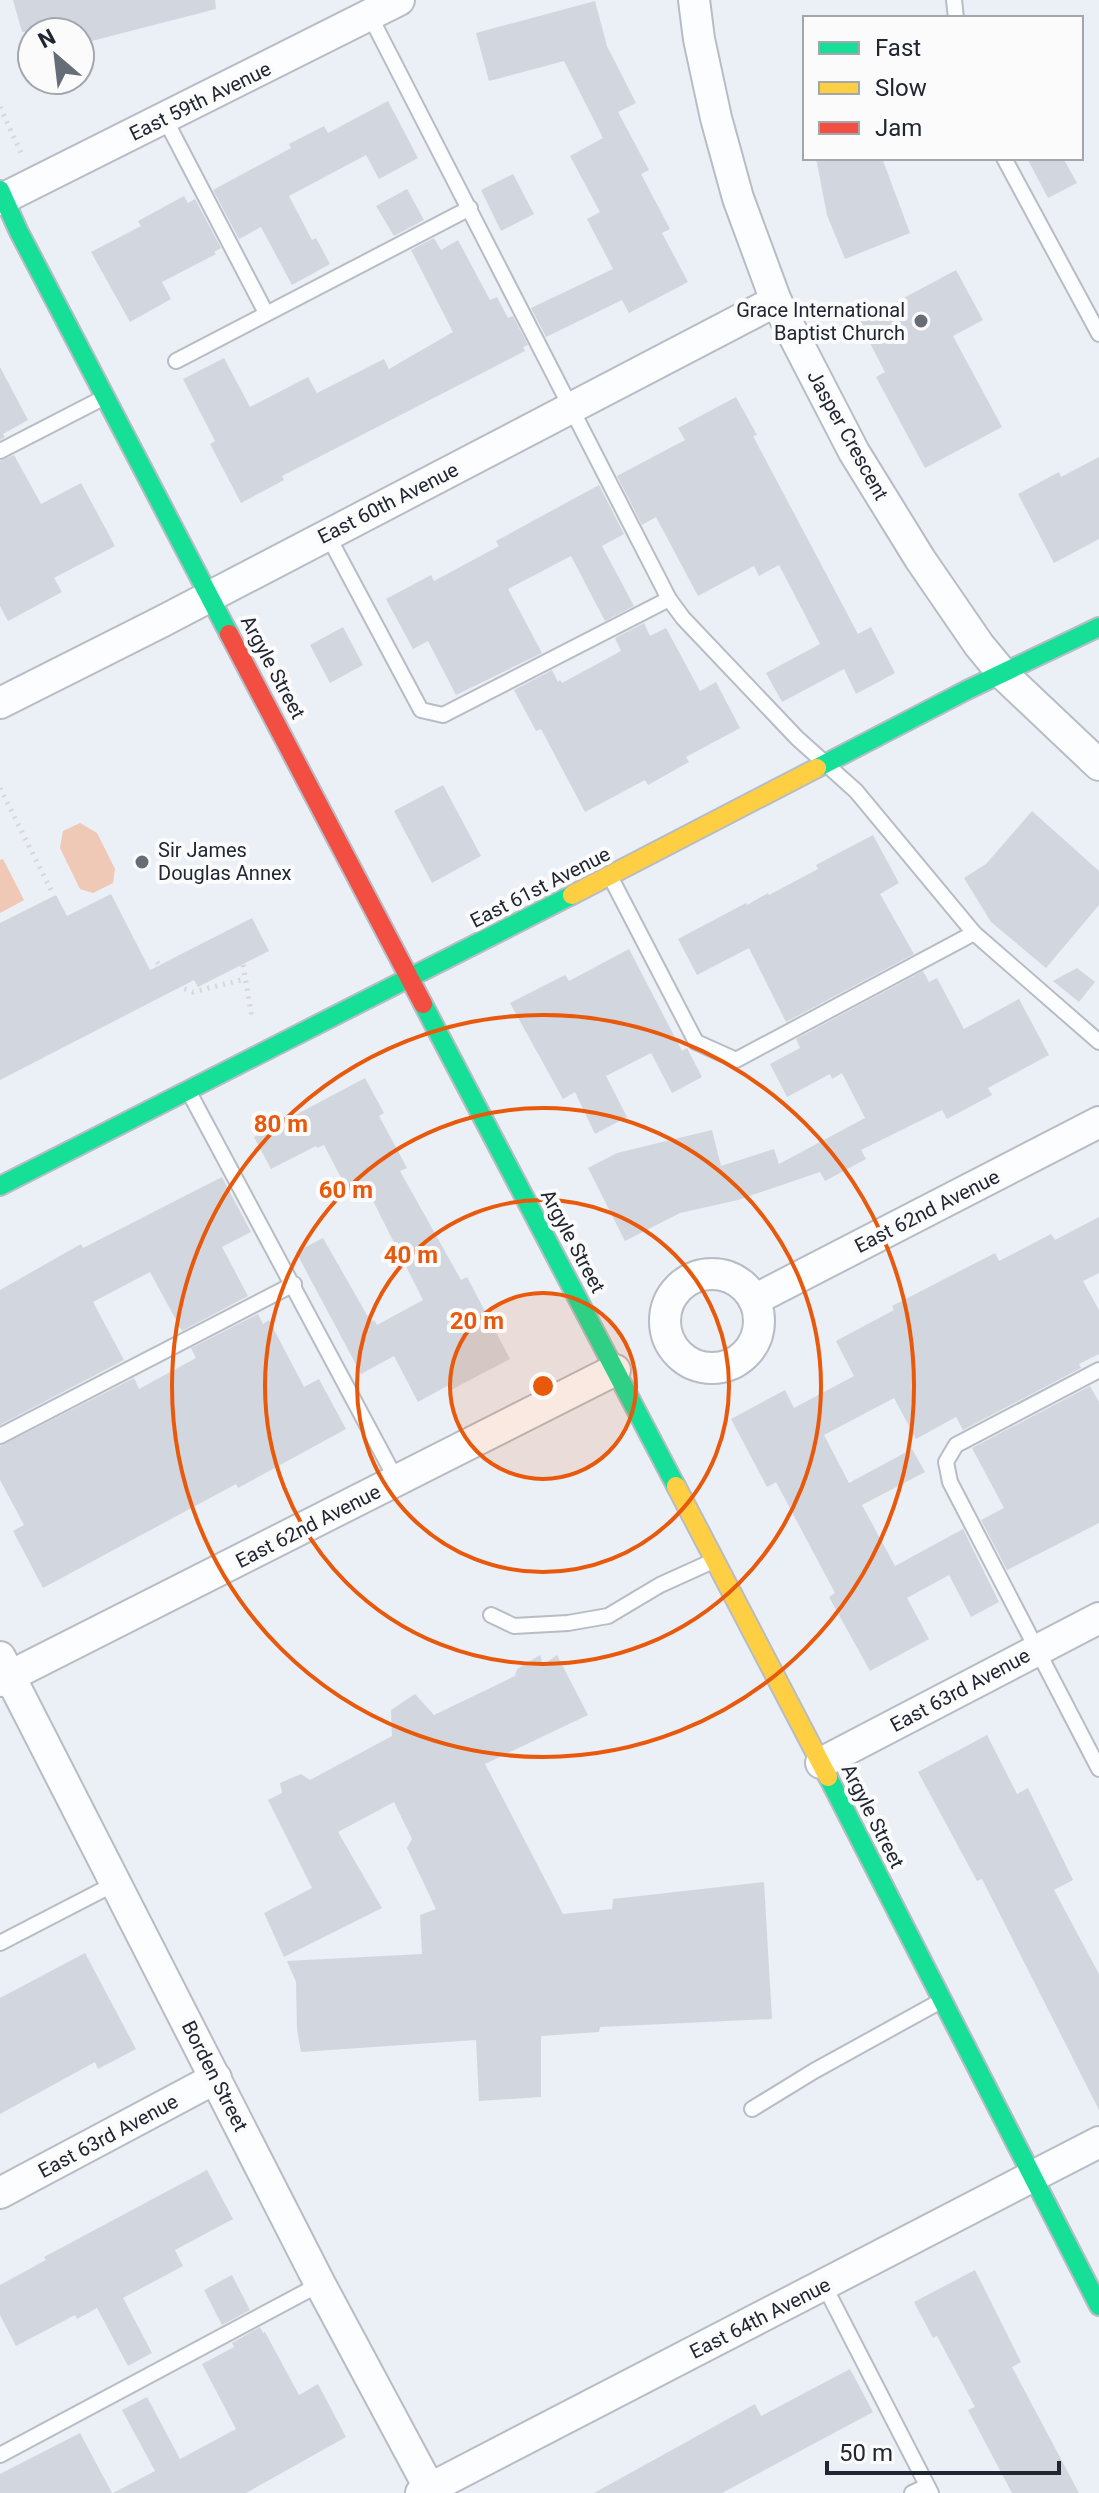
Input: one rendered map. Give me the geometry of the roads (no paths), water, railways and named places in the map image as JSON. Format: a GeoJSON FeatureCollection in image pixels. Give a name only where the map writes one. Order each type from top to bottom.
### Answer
{"type":"FeatureCollection","features":[{"type":"Feature","properties":{"kind":"street","name":"East 59th Avenue"},"geometry":{"type":"LineString","coordinates":[[1,196],[165,119],[399,0]]}},
{"type":"Feature","properties":{"kind":"street","name":"Jasper Crescent"},"geometry":{"type":"LineString","coordinates":[[694,0],[699,39],[738,198],[776,301],[854,452],[920,559],[1003,674],[1099,765]]}},
{"type":"Feature","properties":{"kind":"street","name":"Argyle Street"},"geometry":{"type":"LineString","coordinates":[[1,196],[821,1763],[1099,2306]]}},
{"type":"Feature","properties":{"kind":"street","name":"East 60th Avenue"},"geometry":{"type":"LineString","coordinates":[[0,703],[776,301]]}},
{"type":"Feature","properties":{"kind":"street","name":"East 61st Avenue"},"geometry":{"type":"LineString","coordinates":[[0,1186],[1099,627]]}},
{"type":"Feature","properties":{"kind":"street","name":"East 62nd Avenue"},"geometry":{"type":"LineString","coordinates":[[754,1300],[1099,1122]]}},
{"type":"Feature","properties":{"kind":"street","name":"East 62nd Avenue"},"geometry":{"type":"LineString","coordinates":[[3,1671],[397,1482],[615,1370]]}},
{"type":"Feature","properties":{"kind":"street","name":"East 63rd Avenue"},"geometry":{"type":"LineString","coordinates":[[821,1763],[1099,1618]]}},
{"type":"Feature","properties":{"kind":"street","name":"Borden Street"},"geometry":{"type":"LineString","coordinates":[[3,1671],[116,1883],[428,2491]]}},
{"type":"Feature","properties":{"kind":"street","name":"East 63rd Avenue"},"geometry":{"type":"LineString","coordinates":[[0,2193],[216,2078]]}},
{"type":"Feature","properties":{"kind":"street","name":"East 64th Avenue"},"geometry":{"type":"LineString","coordinates":[[428,2491],[1099,2142]]}},
{"type":"Feature","properties":{"kind":"lane"},"geometry":{"type":"LineString","coordinates":[[370,16],[669,599],[683,618],[825,765],[856,791],[974,933],[1099,1042]]}},
{"type":"Feature","properties":{"kind":"lane"},"geometry":{"type":"LineString","coordinates":[[165,119],[266,313]]}},
{"type":"Feature","properties":{"kind":"lane"},"geometry":{"type":"LineString","coordinates":[[1005,160],[1099,334]]}},
{"type":"Feature","properties":{"kind":"lane"},"geometry":{"type":"LineString","coordinates":[[176,361],[470,208]]}},
{"type":"Feature","properties":{"kind":"lane"},"geometry":{"type":"LineString","coordinates":[[0,451],[107,396]]}},
{"type":"Feature","properties":{"kind":"lane"},"geometry":{"type":"LineString","coordinates":[[327,534],[421,710],[443,715],[669,599]]}},
{"type":"Feature","properties":{"kind":"lane"},"geometry":{"type":"LineString","coordinates":[[610,876],[696,1042],[736,1060],[974,933]]}},
{"type":"Feature","properties":{"kind":"lane"},"geometry":{"type":"LineString","coordinates":[[189,1091],[397,1482]]}},
{"type":"Feature","properties":{"kind":"lane"},"geometry":{"type":"LineString","coordinates":[[0,1436],[294,1284]]}},
{"type":"Feature","properties":{"kind":"lane"},"geometry":{"type":"LineString","coordinates":[[1099,1370],[956,1445],[946,1462],[950,1482],[1099,1769]]}},
{"type":"Feature","properties":{"kind":"lane"},"geometry":{"type":"LineString","coordinates":[[491,1615],[514,1626],[568,1623],[608,1616],[660,1585],[714,1561]]}},
{"type":"Feature","properties":{"kind":"lane"},"geometry":{"type":"LineString","coordinates":[[0,1943],[116,1883]]}},
{"type":"Feature","properties":{"kind":"lane"},"geometry":{"type":"LineString","coordinates":[[752,2109],[941,2000]]}},
{"type":"Feature","properties":{"kind":"lane"},"geometry":{"type":"LineString","coordinates":[[0,2455],[320,2284]]}},
{"type":"Feature","properties":{"kind":"lane"},"geometry":{"type":"LineString","coordinates":[[824,2285],[929,2489],[912,2493]]}},
{"type":"Feature","properties":{"kind":"place","name":"Grace International Baptist Church"},"geometry":{"type":"Point","coordinates":[921,321]}},
{"type":"Feature","properties":{"kind":"place","name":"Sir James Douglas Annex"},"geometry":{"type":"Point","coordinates":[142,862]}}]}
